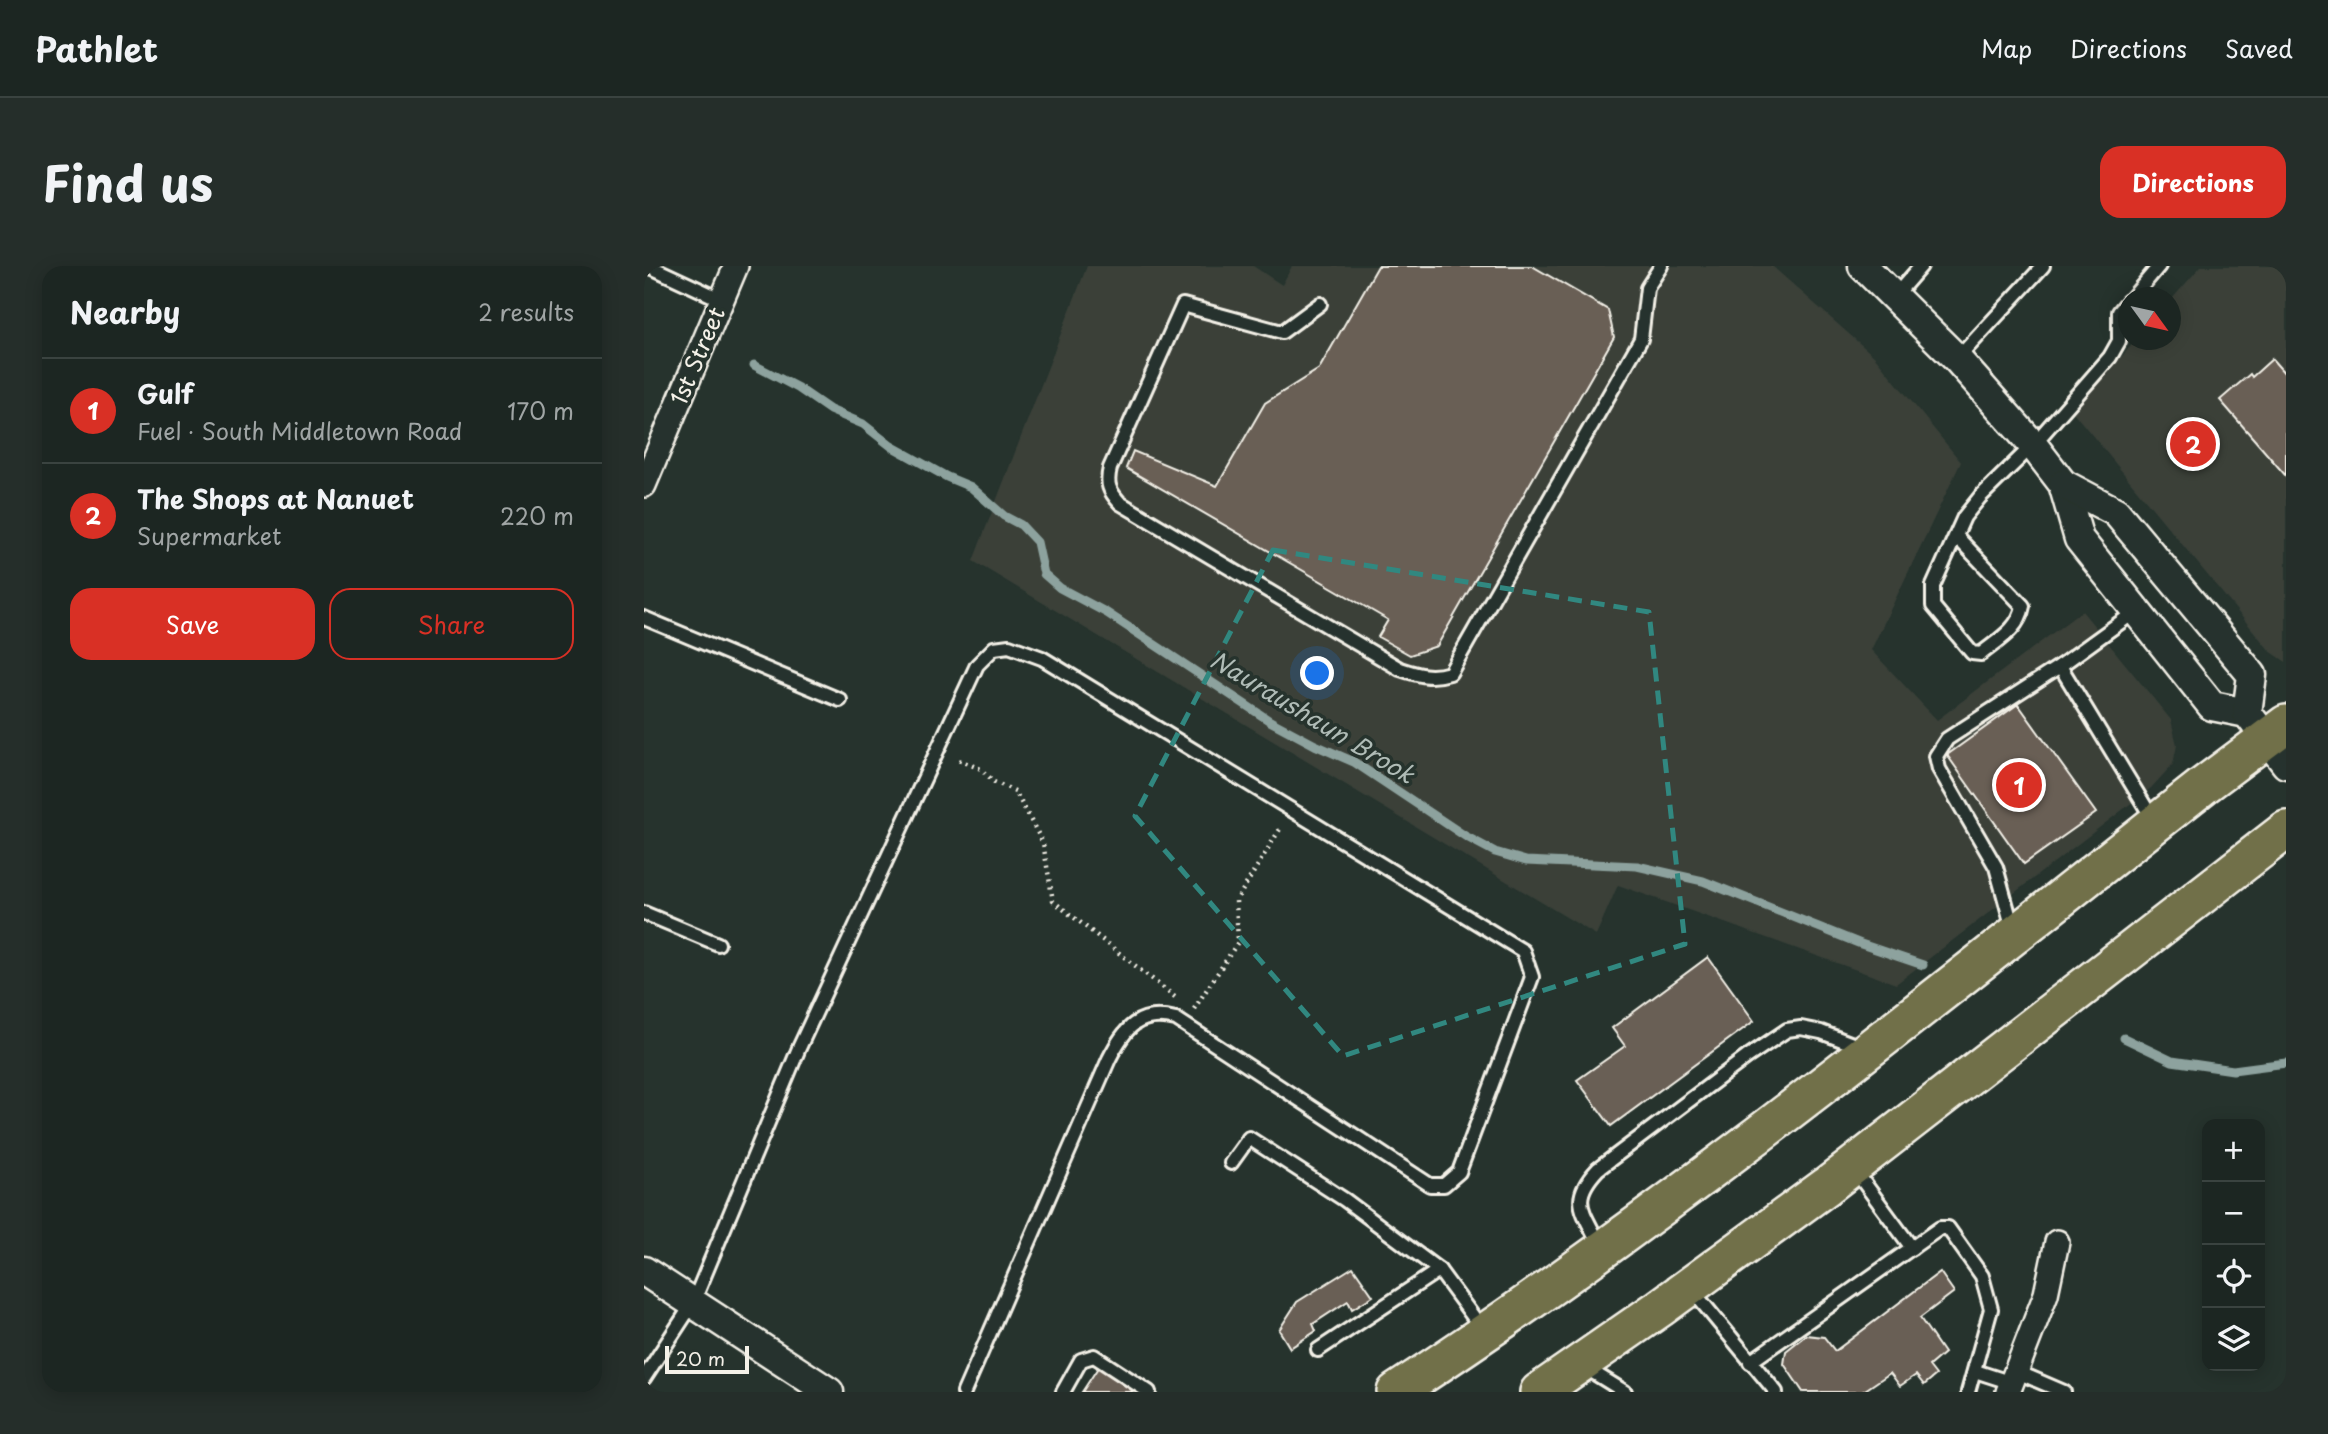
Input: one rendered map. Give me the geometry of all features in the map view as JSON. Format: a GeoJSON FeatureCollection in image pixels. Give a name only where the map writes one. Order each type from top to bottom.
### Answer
{"type":"FeatureCollection","features":[{"type":"Feature","properties":{"kind":"main road"},"geometry":{"type":"LineString","coordinates":[[1395,1392],[1485,1333],[1697,1181],[2271,735]]}},
{"type":"Feature","properties":{"kind":"main road"},"geometry":{"type":"LineString","coordinates":[[1539,1392],[1689,1287],[1852,1167],[2286,830]]}},
{"type":"Feature","properties":{"kind":"street","name":"1st Street"},"geometry":{"type":"LineString","coordinates":[[644,485],[736,266]]}},
{"type":"Feature","properties":{"kind":"street"},"geometry":{"type":"LineString","coordinates":[[1863,266],[1957,359],[2033,445],[2063,484],[2079,539],[2212,706],[2271,735]]}},
{"type":"Feature","properties":{"kind":"street"},"geometry":{"type":"LineString","coordinates":[[2063,484],[2116,512],[2252,675],[2271,735]]}},
{"type":"Feature","properties":{"kind":"street"},"geometry":{"type":"LineString","coordinates":[[2012,1382],[2046,1294],[2057,1242]]}},
{"type":"Feature","properties":{"kind":"street"},"geometry":{"type":"LineString","coordinates":[[644,1271],[819,1389]]}},
{"type":"Feature","properties":{"kind":"lane"},"geometry":{"type":"LineString","coordinates":[[649,266],[722,300]]}},
{"type":"Feature","properties":{"kind":"lane"},"geometry":{"type":"LineString","coordinates":[[1320,304],[1282,332],[1183,305],[1110,468],[1109,491],[1119,503],[1400,669],[1420,676],[1438,677],[1450,673],[1641,339],[1647,288],[1661,266]]}},
{"type":"Feature","properties":{"kind":"lane"},"geometry":{"type":"LineString","coordinates":[[1895,296],[1921,266]]}},
{"type":"Feature","properties":{"kind":"lane"},"geometry":{"type":"LineString","coordinates":[[1957,359],[2043,266]]}},
{"type":"Feature","properties":{"kind":"lane"},"geometry":{"type":"LineString","coordinates":[[2141,287],[2160,266]]}},
{"type":"Feature","properties":{"kind":"lane"},"geometry":{"type":"LineString","coordinates":[[1956,536],[2023,606],[2021,619],[1981,654],[1972,653],[1933,606],[1933,586],[1964,517],[1980,497],[2033,445],[2110,358],[2118,343]]}},
{"type":"Feature","properties":{"kind":"lane"},"geometry":{"type":"LineString","coordinates":[[2014,934],[1996,867],[1939,769],[1936,756],[1947,739],[2060,666],[2137,611]]}},
{"type":"Feature","properties":{"kind":"lane"},"geometry":{"type":"LineString","coordinates":[[644,618],[840,700]]}},
{"type":"Feature","properties":{"kind":"lane"},"geometry":{"type":"LineString","coordinates":[[644,1378],[694,1303],[799,1048],[976,665],[994,648],[1009,646],[1042,658],[1523,951],[1532,977],[1459,1172],[1444,1185],[1430,1185],[1176,1019],[1160,1016],[1137,1021],[1122,1035],[1108,1059],[964,1392]]}},
{"type":"Feature","properties":{"kind":"lane"},"geometry":{"type":"LineString","coordinates":[[2060,666],[2155,823]]}},
{"type":"Feature","properties":{"kind":"lane"},"geometry":{"type":"LineString","coordinates":[[644,913],[718,944]]}},
{"type":"Feature","properties":{"kind":"lane"},"geometry":{"type":"LineString","coordinates":[[1602,1250],[1580,1197],[1584,1184],[1598,1168],[1787,1030],[1801,1028],[1821,1032],[1867,1049]]}},
{"type":"Feature","properties":{"kind":"lane"},"geometry":{"type":"LineString","coordinates":[[1231,1163],[1249,1138],[1345,1200],[1438,1270],[1485,1333]]}},
{"type":"Feature","properties":{"kind":"lane"},"geometry":{"type":"LineString","coordinates":[[1852,1167],[1912,1248]]}},
{"type":"Feature","properties":{"kind":"lane"},"geometry":{"type":"LineString","coordinates":[[1750,1362],[1940,1228],[1948,1228],[1982,1276],[1991,1309],[1968,1392]]}},
{"type":"Feature","properties":{"kind":"lane"},"geometry":{"type":"LineString","coordinates":[[1318,1350],[1438,1270]]}},
{"type":"Feature","properties":{"kind":"lane"},"geometry":{"type":"LineString","coordinates":[[1689,1287],[1776,1392]]}},
{"type":"Feature","properties":{"kind":"lane"},"geometry":{"type":"LineString","coordinates":[[1063,1392],[1081,1360],[1094,1356],[1149,1392]]}},
{"type":"Feature","properties":{"kind":"lane"},"geometry":{"type":"LineString","coordinates":[[1580,1364],[1625,1392]]}},
{"type":"Feature","properties":{"kind":"lane"},"geometry":{"type":"LineString","coordinates":[[1975,1371],[2012,1382],[2064,1392]]}},
{"type":"Feature","properties":{"kind":"path"},"geometry":{"type":"LineString","coordinates":[[959,760],[981,769],[994,782],[1015,791],[1043,843],[1053,901],[1184,1004]]}},
{"type":"Feature","properties":{"kind":"path"},"geometry":{"type":"LineString","coordinates":[[1194,1009],[1238,942],[1236,901],[1280,829]]}},
{"type":"Feature","properties":{"kind":"highlighted area"},"geometry":{"type":"Polygon","coordinates":[[[1273,550],[1649,612],[1685,944],[1343,1056],[1135,816],[1273,550]]]}},
{"type":"Feature","properties":{"kind":"shaded area"},"geometry":{"type":"Polygon","coordinates":[[[1087,266],[1253,266],[1282,285],[1292,266],[1772,266],[1875,357],[1961,462],[1871,650],[1937,720],[2082,611],[2171,720],[2177,745],[2173,764],[2151,788],[1896,984],[1618,885],[1596,935],[973,561],[1087,266]]]}},
{"type":"Feature","properties":{"kind":"shaded area"},"geometry":{"type":"Polygon","coordinates":[[[2201,266],[2286,266],[2286,662],[2270,651],[2073,412],[2127,350],[2181,350],[2181,289],[2201,266]]]}},
{"type":"Feature","properties":{"kind":"building"},"geometry":{"type":"Polygon","coordinates":[[[1378,266],[1532,266],[1608,310],[1614,337],[1437,646],[1410,655],[1378,637],[1388,620],[1126,468],[1133,451],[1217,486],[1265,403],[1319,369],[1378,266]]]}},
{"type":"Feature","properties":{"kind":"building"},"geometry":{"type":"Polygon","coordinates":[[[2272,359],[2286,375],[2286,476],[2220,400],[2272,359]]]}},
{"type":"Feature","properties":{"kind":"building"},"geometry":{"type":"Polygon","coordinates":[[[2018,704],[2096,813],[2024,864],[1947,755],[2018,704]]]}},
{"type":"Feature","properties":{"kind":"building"},"geometry":{"type":"Polygon","coordinates":[[[1708,957],[1754,1021],[1611,1126],[1577,1080],[1625,1046],[1612,1028],[1708,957]]]}},
{"type":"Feature","properties":{"kind":"building"},"geometry":{"type":"Polygon","coordinates":[[[1353,1267],[1373,1296],[1352,1309],[1348,1301],[1313,1324],[1316,1331],[1290,1348],[1279,1330],[1297,1302],[1353,1267]]]}},
{"type":"Feature","properties":{"kind":"building"},"geometry":{"type":"Polygon","coordinates":[[[1940,1272],[1954,1292],[1920,1318],[1944,1353],[1929,1366],[1936,1375],[1924,1385],[1916,1375],[1900,1386],[1890,1373],[1862,1392],[1803,1392],[1784,1364],[1786,1351],[1806,1335],[1824,1337],[1835,1351],[1940,1272]]]}},
{"type":"Feature","properties":{"kind":"building"},"geometry":{"type":"Polygon","coordinates":[[[1099,1366],[1141,1392],[1082,1392],[1099,1366]]]}},
{"type":"Feature","properties":{"kind":"waterway","name":"Nauraushaun Brook"},"geometry":{"type":"LineString","coordinates":[[754,365],[798,388],[830,410],[863,424],[891,446],[971,487],[1004,516],[1021,525],[1037,542],[1044,574],[1060,588],[1107,613],[1270,721],[1354,762],[1465,836],[1495,852],[1526,861],[1637,866],[1703,881],[1861,944],[1923,965]]}},
{"type":"Feature","properties":{"kind":"waterway","name":"Nauraushaun Brook"},"geometry":{"type":"LineString","coordinates":[[2124,1038],[2172,1061],[2233,1070],[2286,1063]]}},
{"type":"Feature","properties":{"kind":"place","name":"The Shops at Nanuet"},"geometry":{"type":"Point","coordinates":[2193,444]}},
{"type":"Feature","properties":{"kind":"place","name":"Gulf"},"geometry":{"type":"Point","coordinates":[2019,785]}}]}
